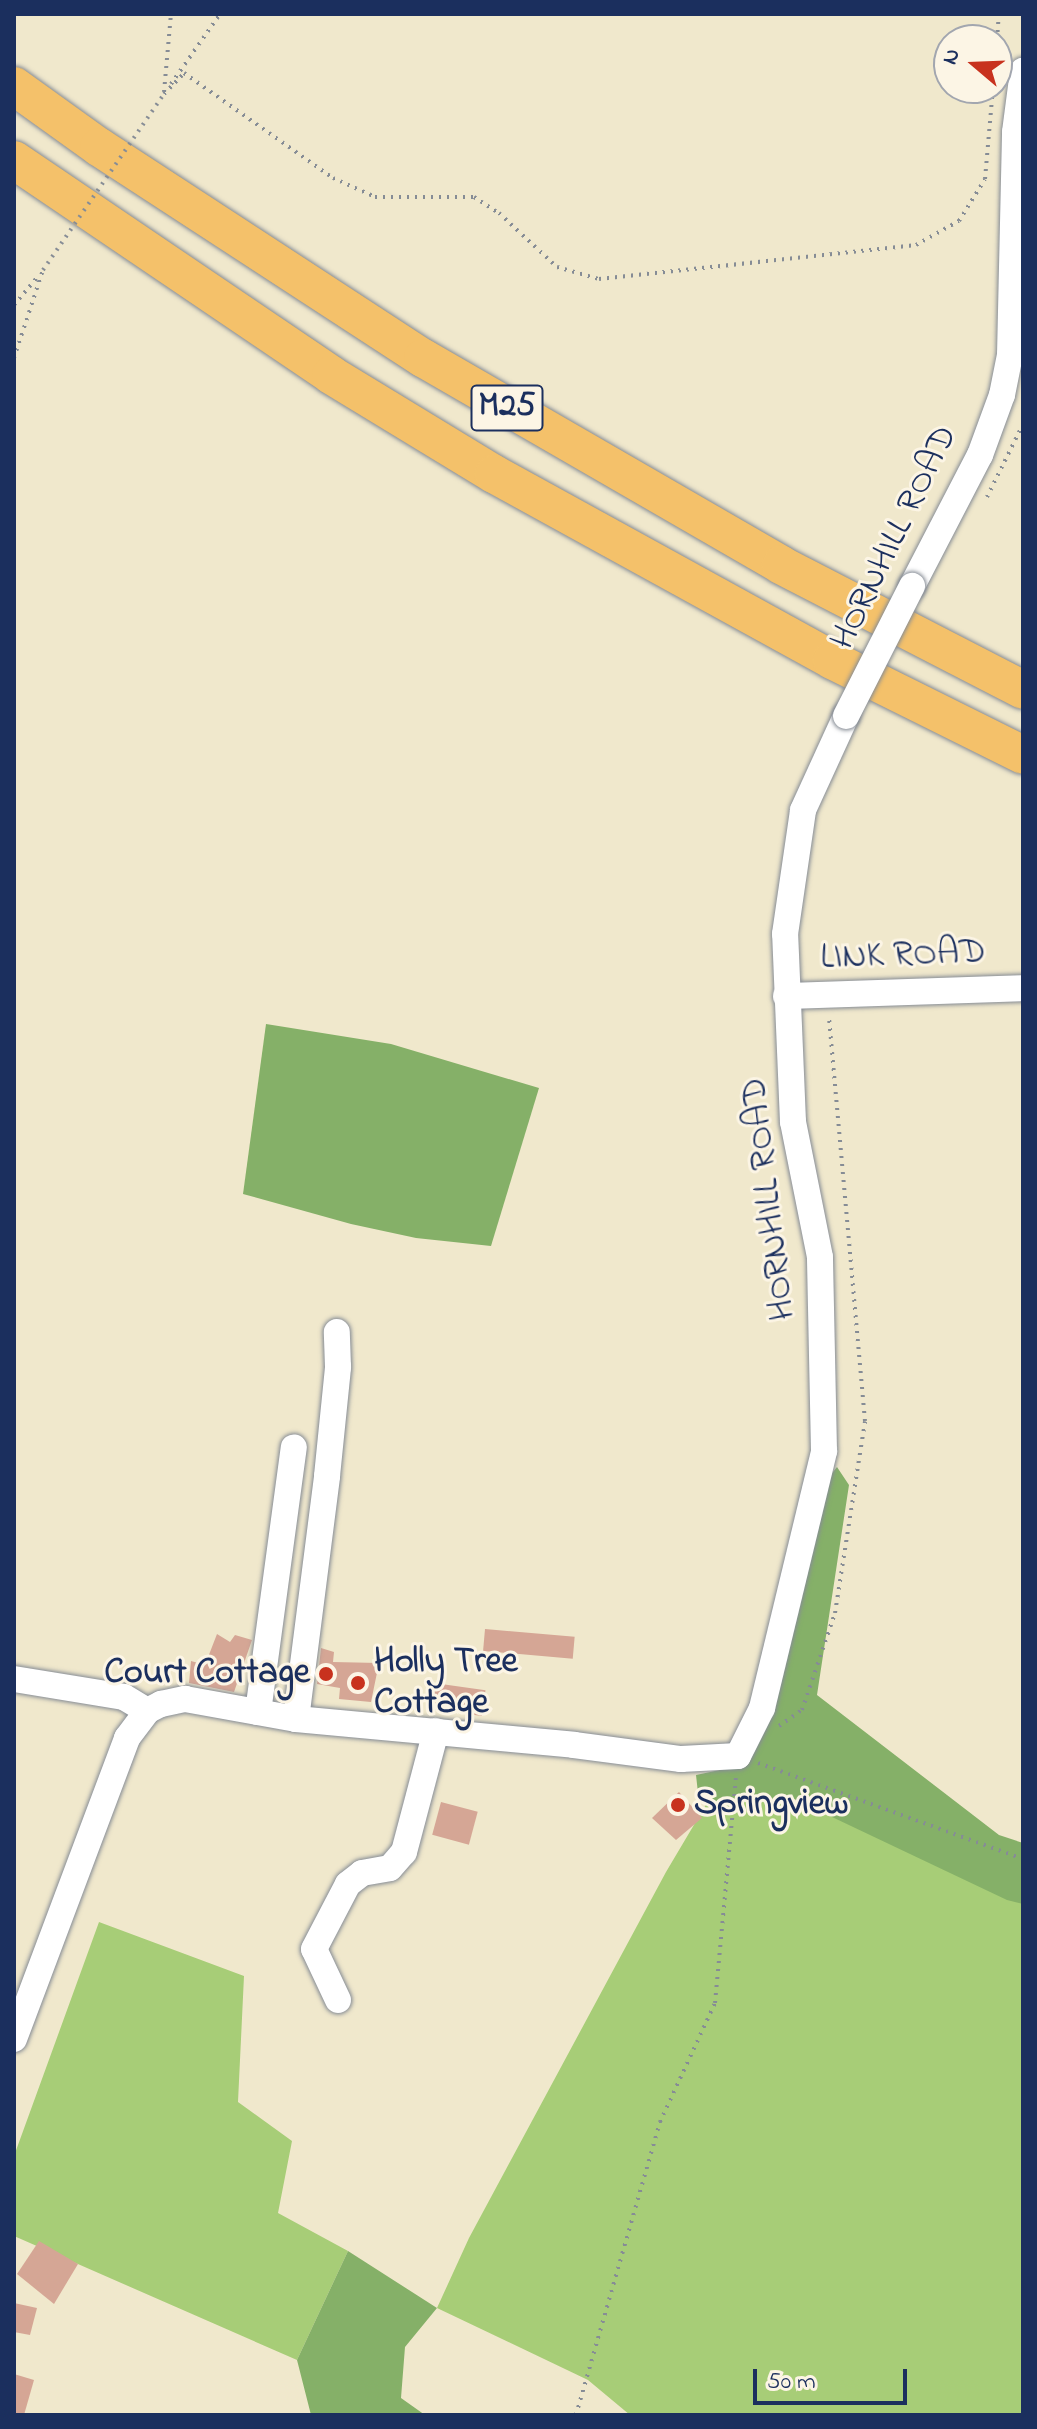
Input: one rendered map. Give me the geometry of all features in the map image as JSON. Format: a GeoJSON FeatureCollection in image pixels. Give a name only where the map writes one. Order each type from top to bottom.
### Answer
{"type":"FeatureCollection","features":[{"type":"Feature","properties":{"kind":"highway","name":"M25"},"geometry":{"type":"LineString","coordinates":[[14,86],[99,147],[423,358],[781,565],[1023,690]]}},
{"type":"Feature","properties":{"kind":"highway","name":"M25"},"geometry":{"type":"LineString","coordinates":[[14,160],[331,375],[494,474],[832,660],[1023,755]]}},
{"type":"Feature","properties":{"kind":"street","name":"HORNHILL ROAD"},"geometry":{"type":"LineString","coordinates":[[738,1756],[762,1708],[824,1451],[820,1257],[793,1122],[786,996],[785,934],[803,810],[846,716],[980,455],[1002,395],[1010,355],[1015,132],[1023,71]]}},
{"type":"Feature","properties":{"kind":"street","name":"LINK ROAD"},"geometry":{"type":"LineString","coordinates":[[786,996],[1023,988]]}},
{"type":"Feature","properties":{"kind":"street"},"geometry":{"type":"LineString","coordinates":[[296,1719],[327,1476],[338,1367],[337,1332]]}},
{"type":"Feature","properties":{"kind":"street"},"geometry":{"type":"LineString","coordinates":[[258,1712],[294,1447]]}},
{"type":"Feature","properties":{"kind":"street"},"geometry":{"type":"LineString","coordinates":[[14,1679],[124,1697],[147,1711]]}},
{"type":"Feature","properties":{"kind":"street"},"geometry":{"type":"LineString","coordinates":[[14,2039],[127,1738],[147,1711],[185,1699],[296,1719],[436,1731],[681,1759],[738,1756]]}},
{"type":"Feature","properties":{"kind":"street"},"geometry":{"type":"LineString","coordinates":[[338,2000],[314,1949],[348,1884],[362,1873],[390,1868],[404,1852],[436,1731]]}},
{"type":"Feature","properties":{"kind":"path"},"geometry":{"type":"LineString","coordinates":[[164,94],[171,14]]}},
{"type":"Feature","properties":{"kind":"path"},"geometry":{"type":"LineString","coordinates":[[14,305],[43,270],[220,14]]}},
{"type":"Feature","properties":{"kind":"path"},"geometry":{"type":"LineString","coordinates":[[164,94],[184,73],[333,178],[375,197],[474,197],[499,213],[557,267],[599,279],[916,245],[959,221],[985,179],[992,104]]}},
{"type":"Feature","properties":{"kind":"path"},"geometry":{"type":"LineString","coordinates":[[14,358],[43,270]]}},
{"type":"Feature","properties":{"kind":"path"},"geometry":{"type":"LineString","coordinates":[[576,2415],[660,2122],[715,2003],[738,1756],[1023,1859]]}},
{"type":"Feature","properties":{"kind":"green space"},"geometry":{"type":"Polygon","coordinates":[[[266,1024],[391,1044],[539,1088],[491,1246],[416,1238],[351,1224],[243,1194],[266,1024]]]}},
{"type":"Feature","properties":{"kind":"green space"},"geometry":{"type":"Polygon","coordinates":[[[837,1467],[849,1485],[817,1695],[999,1835],[1023,1843],[1023,1904],[1007,1900],[792,1798],[699,1802],[696,1775],[748,1764],[770,1713],[825,1482],[837,1467]]]}},
{"type":"Feature","properties":{"kind":"green space"},"geometry":{"type":"Polygon","coordinates":[[[720,1781],[1023,1871],[1023,2415],[630,2415],[588,2380],[437,2308],[469,2238],[666,1872],[720,1781]]]}},
{"type":"Feature","properties":{"kind":"green space"},"geometry":{"type":"Polygon","coordinates":[[[99,1922],[244,1976],[238,2102],[292,2141],[278,2213],[348,2251],[297,2360],[14,2236],[14,2156],[99,1922]]]}},
{"type":"Feature","properties":{"kind":"green space"},"geometry":{"type":"Polygon","coordinates":[[[348,2251],[437,2308],[405,2347],[401,2398],[425,2415],[311,2415],[297,2360],[348,2251]]]}},
{"type":"Feature","properties":{"kind":"building"},"geometry":{"type":"Polygon","coordinates":[[[485,1629],[575,1637],[573,1659],[483,1651],[485,1629]]]}},
{"type":"Feature","properties":{"kind":"building"},"geometry":{"type":"Polygon","coordinates":[[[217,1634],[230,1642],[235,1635],[252,1640],[234,1692],[189,1683],[191,1661],[205,1665],[217,1634]]]}},
{"type":"Feature","properties":{"kind":"building","name":"Holly Tree Cottage"},"geometry":{"type":"Polygon","coordinates":[[[321,1648],[334,1652],[333,1662],[379,1663],[371,1702],[339,1699],[340,1688],[317,1684],[321,1648]]]}},
{"type":"Feature","properties":{"kind":"building"},"geometry":{"type":"Polygon","coordinates":[[[434,1683],[485,1690],[482,1716],[430,1709],[434,1683]]]}},
{"type":"Feature","properties":{"kind":"building","name":"Springview"},"geometry":{"type":"Polygon","coordinates":[[[679,1792],[702,1818],[676,1840],[652,1818],[679,1792]]]}},
{"type":"Feature","properties":{"kind":"building"},"geometry":{"type":"Polygon","coordinates":[[[441,1802],[478,1812],[469,1845],[432,1835],[441,1802]]]}},
{"type":"Feature","properties":{"kind":"building"},"geometry":{"type":"Polygon","coordinates":[[[39,2241],[78,2264],[54,2304],[17,2274],[39,2241]]]}},
{"type":"Feature","properties":{"kind":"building"},"geometry":{"type":"Polygon","coordinates":[[[14,2303],[37,2308],[30,2335],[14,2332],[14,2303]]]}},
{"type":"Feature","properties":{"kind":"building"},"geometry":{"type":"Polygon","coordinates":[[[14,2374],[34,2380],[24,2415],[14,2415],[14,2374]]]}},
{"type":"Feature","properties":{"kind":"place","name":"Court Cottage"},"geometry":{"type":"Point","coordinates":[326,1674]}},
{"type":"Feature","properties":{"kind":"place","name":"Holly Tree Cottage"},"geometry":{"type":"Point","coordinates":[358,1683]}},
{"type":"Feature","properties":{"kind":"place","name":"Springview"},"geometry":{"type":"Point","coordinates":[678,1805]}}]}
